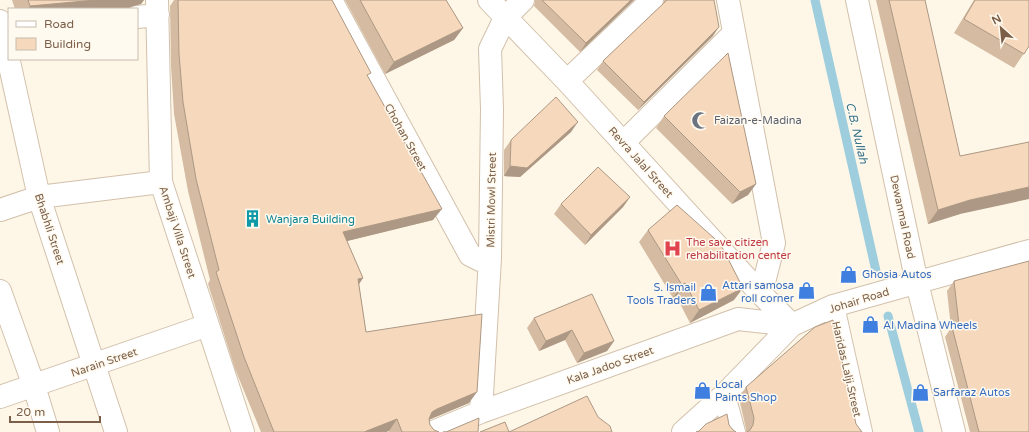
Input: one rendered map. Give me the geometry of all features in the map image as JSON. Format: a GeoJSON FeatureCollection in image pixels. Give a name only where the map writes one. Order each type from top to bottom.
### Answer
{"type":"FeatureCollection","features":[{"type":"Feature","properties":{"kind":"street","name":"Chohan Street"},"geometry":{"type":"LineString","coordinates":[[331,0],[470,254],[480,260],[490,258]]}},
{"type":"Feature","properties":{"kind":"street","name":"Revra Jalal Street"},"geometry":{"type":"LineString","coordinates":[[489,0],[567,81],[761,294],[792,325]]}},
{"type":"Feature","properties":{"kind":"street","name":"Mistri Mowl Street"},"geometry":{"type":"LineString","coordinates":[[481,412],[490,258],[492,109],[490,49],[505,18],[523,0]]}},
{"type":"Feature","properties":{"kind":"street"},"geometry":{"type":"LineString","coordinates":[[567,81],[652,0]]}},
{"type":"Feature","properties":{"kind":"street"},"geometry":{"type":"LineString","coordinates":[[728,0],[774,244],[761,294]]}},
{"type":"Feature","properties":{"kind":"street","name":"Dewanmal Road"},"geometry":{"type":"LineString","coordinates":[[857,0],[917,283],[954,432]]}},
{"type":"Feature","properties":{"kind":"street","name":"Ambaji Villa Street"},"geometry":{"type":"LineString","coordinates":[[151,11],[161,182],[243,432]]}},
{"type":"Feature","properties":{"kind":"street","name":"Bhabhli Street"},"geometry":{"type":"LineString","coordinates":[[4,27],[8,46]]}},
{"type":"Feature","properties":{"kind":"street"},"geometry":{"type":"LineString","coordinates":[[623,143],[734,34]]}},
{"type":"Feature","properties":{"kind":"street","name":"Bhabhli Street"},"geometry":{"type":"LineString","coordinates":[[11,60],[39,197],[116,432]]}},
{"type":"Feature","properties":{"kind":"street"},"geometry":{"type":"LineString","coordinates":[[0,210],[39,197],[161,182]]}},
{"type":"Feature","properties":{"kind":"street","name":"Johair Road"},"geometry":{"type":"LineString","coordinates":[[683,432],[724,395],[792,325],[833,306],[1029,251]]}},
{"type":"Feature","properties":{"kind":"street"},"geometry":{"type":"LineString","coordinates":[[0,291],[34,386],[48,432]]}},
{"type":"Feature","properties":{"kind":"street","name":"Haridas Lalji Street"},"geometry":{"type":"LineString","coordinates":[[833,306],[862,432]]}},
{"type":"Feature","properties":{"kind":"street","name":"Kala Jadoo Street"},"geometry":{"type":"LineString","coordinates":[[433,432],[481,412],[738,319],[792,325]]}},
{"type":"Feature","properties":{"kind":"street","name":"Narain Street"},"geometry":{"type":"LineString","coordinates":[[0,397],[208,325]]}},
{"type":"Feature","properties":{"kind":"street"},"geometry":{"type":"LineString","coordinates":[[724,395],[734,432]]}},
{"type":"Feature","properties":{"kind":"building"},"geometry":{"type":"Polygon","coordinates":[[[28,0],[96,0],[30,6],[28,0]]]}},
{"type":"Feature","properties":{"kind":"building"},"geometry":{"type":"Polygon","coordinates":[[[178,0],[332,0],[371,73],[367,75],[442,209],[343,232],[363,278],[358,279],[366,332],[482,314],[477,392],[432,412],[429,419],[430,425],[434,430],[439,432],[402,432],[397,419],[364,432],[274,432],[244,357],[216,272],[219,270],[196,179],[183,102],[179,54],[178,0]]]}},
{"type":"Feature","properties":{"kind":"building"},"geometry":{"type":"Polygon","coordinates":[[[360,0],[446,0],[463,28],[394,62],[360,0]]]}},
{"type":"Feature","properties":{"kind":"building"},"geometry":{"type":"Polygon","coordinates":[[[542,0],[631,0],[586,43],[542,0]]]}},
{"type":"Feature","properties":{"kind":"building"},"geometry":{"type":"Polygon","coordinates":[[[667,0],[714,0],[719,27],[644,102],[603,61],[667,0]]]}},
{"type":"Feature","properties":{"kind":"building"},"geometry":{"type":"Polygon","coordinates":[[[889,0],[925,0],[960,156],[1029,142],[1029,187],[970,200],[938,210],[889,0]]]}},
{"type":"Feature","properties":{"kind":"building"},"geometry":{"type":"Polygon","coordinates":[[[975,0],[1029,0],[1029,46],[1024,54],[964,19],[975,0]]]}},
{"type":"Feature","properties":{"kind":"building","name":"Faizan-e-Madina"},"geometry":{"type":"Polygon","coordinates":[[[728,53],[756,184],[740,192],[664,116],[728,53]]]}},
{"type":"Feature","properties":{"kind":"building"},"geometry":{"type":"Polygon","coordinates":[[[556,97],[578,122],[527,168],[510,166],[511,140],[556,97]]]}},
{"type":"Feature","properties":{"kind":"building"},"geometry":{"type":"Polygon","coordinates":[[[598,167],[630,197],[591,235],[561,204],[598,167]]]}},
{"type":"Feature","properties":{"kind":"building"},"geometry":{"type":"Polygon","coordinates":[[[677,205],[722,247],[743,288],[699,310],[685,283],[682,285],[648,230],[677,205]]]}},
{"type":"Feature","properties":{"kind":"building"},"geometry":{"type":"Polygon","coordinates":[[[1029,261],[1029,432],[979,432],[952,327],[959,325],[954,281],[1029,261]]]}},
{"type":"Feature","properties":{"kind":"building"},"geometry":{"type":"Polygon","coordinates":[[[592,294],[614,341],[584,353],[572,330],[546,341],[534,318],[592,294]]]}},
{"type":"Feature","properties":{"kind":"building"},"geometry":{"type":"Polygon","coordinates":[[[833,320],[856,424],[862,432],[747,432],[753,425],[754,418],[746,387],[815,327],[833,320]]]}},
{"type":"Feature","properties":{"kind":"building"},"geometry":{"type":"Polygon","coordinates":[[[587,396],[598,417],[610,426],[612,432],[509,432],[587,396]]]}},
{"type":"Feature","properties":{"kind":"building"},"geometry":{"type":"Polygon","coordinates":[[[727,414],[729,425],[736,432],[696,432],[706,424],[727,414]]]}},
{"type":"Feature","properties":{"kind":"building"},"geometry":{"type":"Polygon","coordinates":[[[479,418],[478,432],[446,432],[479,418]]]}},
{"type":"Feature","properties":{"kind":"building"},"geometry":{"type":"Polygon","coordinates":[[[505,422],[509,432],[480,432],[505,422]]]}},
{"type":"Feature","properties":{"kind":"waterway","name":"C.B. Nullah"},"geometry":{"type":"LineString","coordinates":[[815,0],[876,271]]}},
{"type":"Feature","properties":{"kind":"waterway"},"geometry":{"type":"LineString","coordinates":[[888,316],[919,432]]}},
{"type":"Feature","properties":{"kind":"place","name":"Faizan-e-Madina"},"geometry":{"type":"Point","coordinates":[701,120]}},
{"type":"Feature","properties":{"kind":"place","name":"Wanjara Building"},"geometry":{"type":"Point","coordinates":[253,219]}},
{"type":"Feature","properties":{"kind":"place","name":"The save citizen rehabilitation center"},"geometry":{"type":"Point","coordinates":[673,248]}},
{"type":"Feature","properties":{"kind":"place","name":"Ghosia Autos"},"geometry":{"type":"Point","coordinates":[849,274]}},
{"type":"Feature","properties":{"kind":"place","name":"Attari samosa roll corner"},"geometry":{"type":"Point","coordinates":[807,291]}},
{"type":"Feature","properties":{"kind":"place","name":"S. Ismail Tools Traders"},"geometry":{"type":"Point","coordinates":[709,293]}},
{"type":"Feature","properties":{"kind":"place","name":"Al Madina Wheels"},"geometry":{"type":"Point","coordinates":[870,325]}},
{"type":"Feature","properties":{"kind":"place","name":"Local Paints Shop"},"geometry":{"type":"Point","coordinates":[702,390]}},
{"type":"Feature","properties":{"kind":"place","name":"Sarfaraz Autos"},"geometry":{"type":"Point","coordinates":[920,392]}}]}
